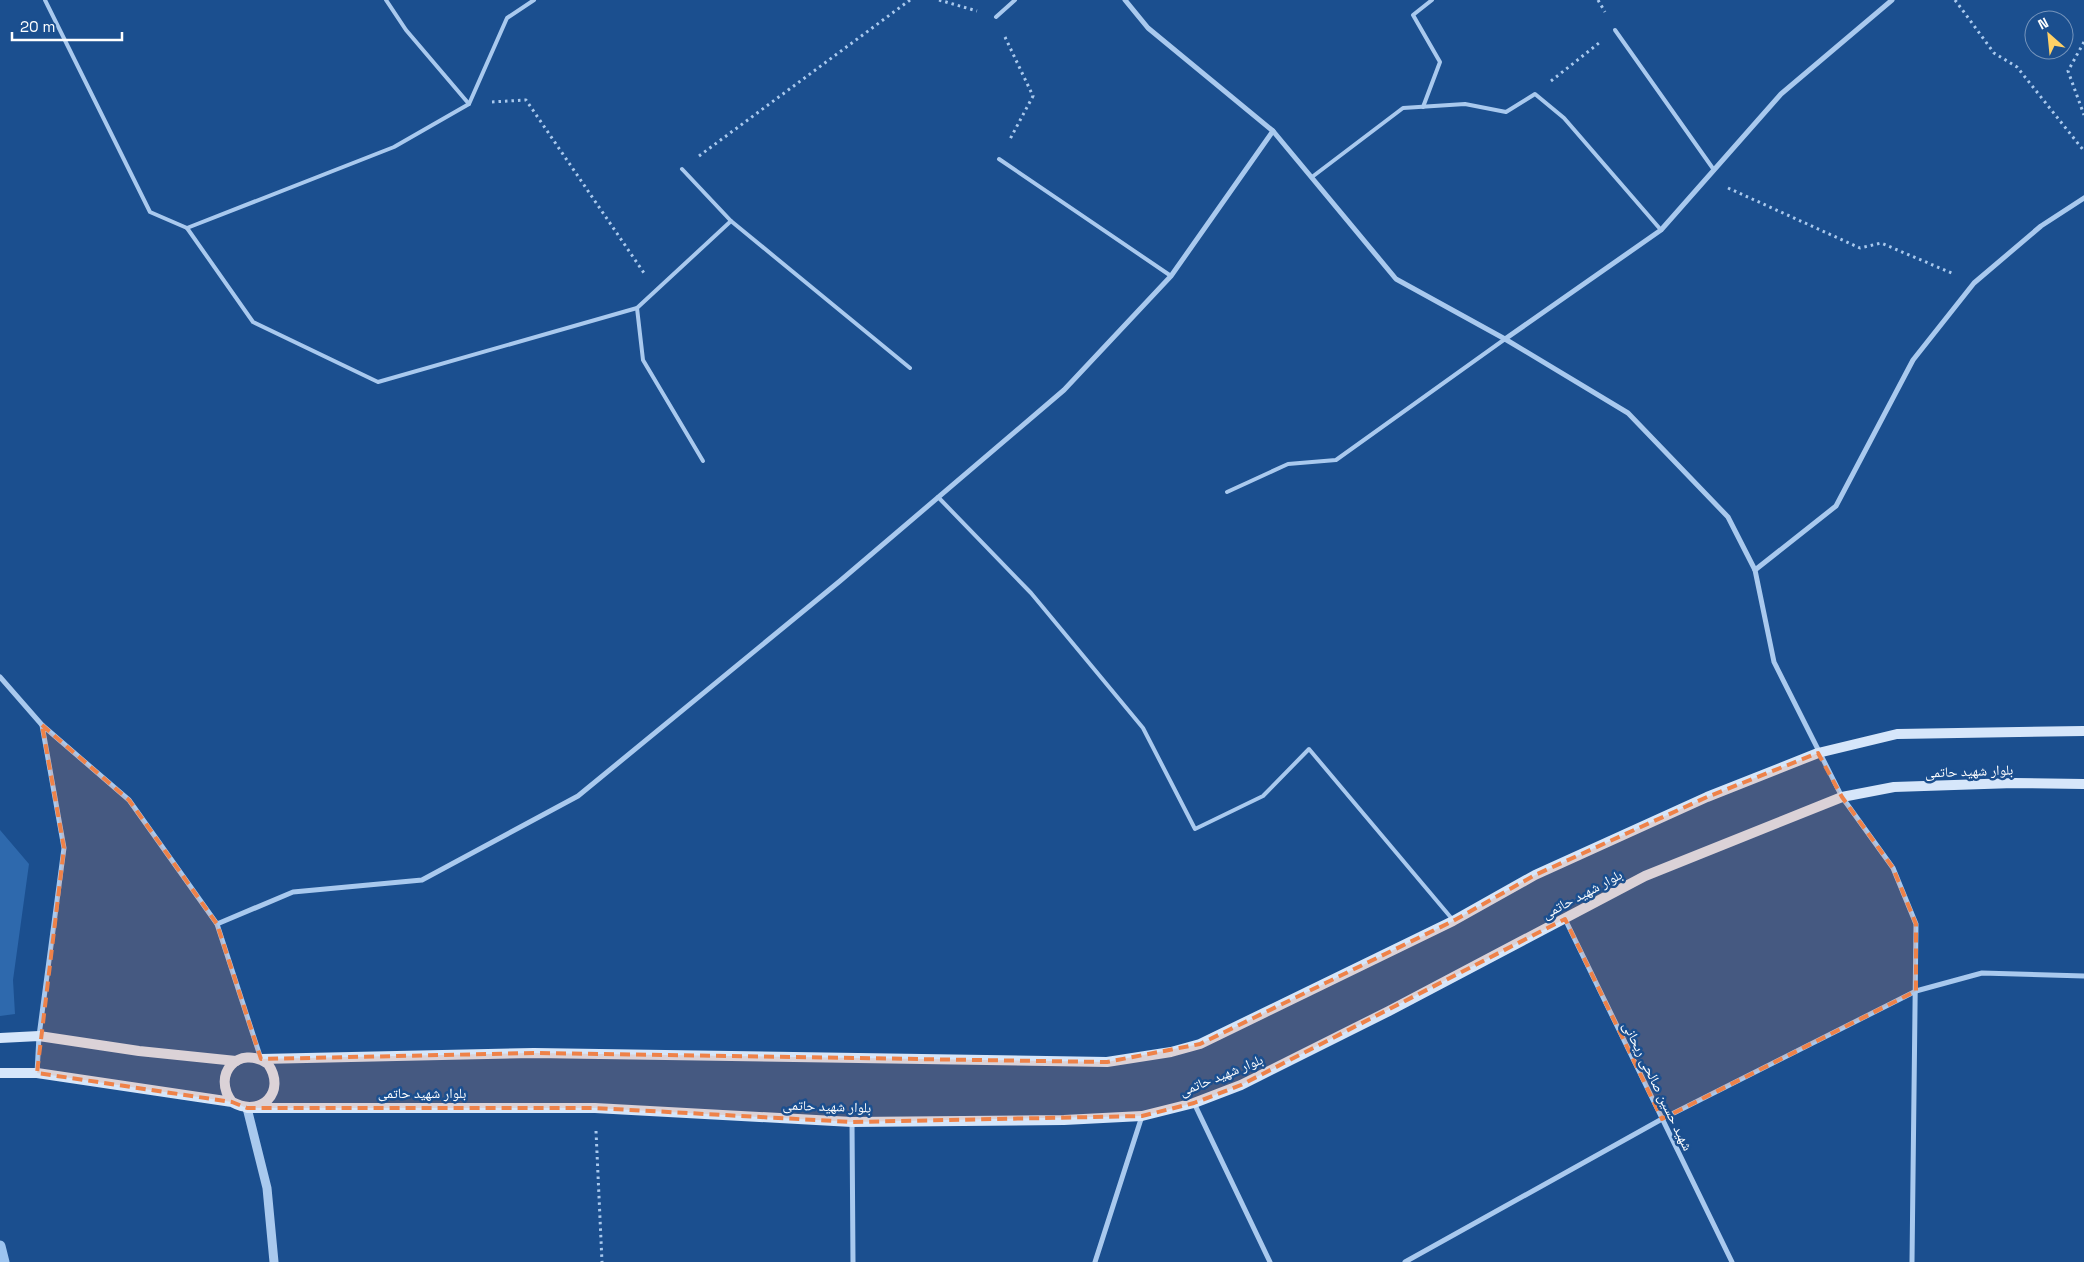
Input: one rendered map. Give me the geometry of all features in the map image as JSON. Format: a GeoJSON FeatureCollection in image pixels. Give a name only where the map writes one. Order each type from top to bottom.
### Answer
{"type":"FeatureCollection","features":[{"type":"Feature","properties":{"kind":"main road"},"geometry":{"type":"LineString","coordinates":[[0,1038],[39,1036],[139,1051],[236,1061],[252,1057],[261,1059],[534,1053],[1107,1062],[1171,1052],[1200,1044],[1453,921],[1535,875],[1707,797],[1818,753],[1897,734],[2084,731]]}},
{"type":"Feature","properties":{"kind":"main road","name":"بلوار شهید حاتمی"},"geometry":{"type":"LineString","coordinates":[[247,1108],[595,1108],[852,1122],[1064,1120],[1142,1116],[1194,1103],[1241,1084],[1380,1016],[1645,876],[1842,797],[1894,787],[2014,783],[2084,784]]}},
{"type":"Feature","properties":{"kind":"main road"},"geometry":{"type":"LineString","coordinates":[[0,1073],[37,1072],[232,1102],[247,1108],[265,1103],[274,1088],[273,1072],[261,1059]]}},
{"type":"Feature","properties":{"kind":"main road"},"geometry":{"type":"LineString","coordinates":[[232,1102],[225,1089],[224,1081],[226,1073],[236,1061]]}},
{"type":"Feature","properties":{"kind":"street"},"geometry":{"type":"LineString","coordinates":[[1125,0],[1148,28],[1273,131],[1396,279],[1505,339],[1628,414],[1728,517],[1754,570],[1774,662],[1818,753],[1842,797],[1893,868],[1916,924],[1912,1262]]}},
{"type":"Feature","properties":{"kind":"street"},"geometry":{"type":"LineString","coordinates":[[1505,339],[1661,230],[1781,94],[1892,0]]}},
{"type":"Feature","properties":{"kind":"street"},"geometry":{"type":"LineString","coordinates":[[217,924],[293,892],[422,880],[578,796],[840,581],[1064,390],[1171,276],[1273,131]]}},
{"type":"Feature","properties":{"kind":"street"},"geometry":{"type":"LineString","coordinates":[[1754,570],[1836,506],[1913,360],[1974,282],[2041,226],[2084,198]]}},
{"type":"Feature","properties":{"kind":"street"},"geometry":{"type":"LineString","coordinates":[[0,677],[42,725],[129,800],[217,924],[261,1059]]}},
{"type":"Feature","properties":{"kind":"street"},"geometry":{"type":"LineString","coordinates":[[37,1072],[39,1036],[64,848],[42,725]]}},
{"type":"Feature","properties":{"kind":"street","name":"شهید حسین صالحی ریحانی"},"geometry":{"type":"LineString","coordinates":[[1565,919],[1732,1262]]}},
{"type":"Feature","properties":{"kind":"street"},"geometry":{"type":"LineString","coordinates":[[1405,1262],[1662,1119],[1916,991],[1982,973],[2084,976]]}},
{"type":"Feature","properties":{"kind":"street"},"geometry":{"type":"LineString","coordinates":[[1194,1103],[1270,1262]]}},
{"type":"Feature","properties":{"kind":"street"},"geometry":{"type":"LineString","coordinates":[[247,1108],[267,1188],[274,1262]]}},
{"type":"Feature","properties":{"kind":"street"},"geometry":{"type":"LineString","coordinates":[[1095,1262],[1142,1116]]}},
{"type":"Feature","properties":{"kind":"street"},"geometry":{"type":"LineString","coordinates":[[852,1122],[853,1262]]}},
{"type":"Feature","properties":{"kind":"lane"},"geometry":{"type":"LineString","coordinates":[[45,0],[150,212],[187,228],[253,322],[378,382],[636,308],[731,221]]}},
{"type":"Feature","properties":{"kind":"lane"},"geometry":{"type":"LineString","coordinates":[[386,0],[406,30],[469,104]]}},
{"type":"Feature","properties":{"kind":"lane"},"geometry":{"type":"LineString","coordinates":[[187,228],[394,147],[469,104],[507,18],[534,0]]}},
{"type":"Feature","properties":{"kind":"lane"},"geometry":{"type":"LineString","coordinates":[[996,17],[1015,0]]}},
{"type":"Feature","properties":{"kind":"lane"},"geometry":{"type":"LineString","coordinates":[[1423,107],[1440,62],[1413,15],[1432,0]]}},
{"type":"Feature","properties":{"kind":"lane"},"geometry":{"type":"LineString","coordinates":[[1615,30],[1714,170]]}},
{"type":"Feature","properties":{"kind":"lane"},"geometry":{"type":"LineString","coordinates":[[1312,178],[1403,108],[1465,104],[1506,112],[1535,94],[1564,118],[1661,230]]}},
{"type":"Feature","properties":{"kind":"lane"},"geometry":{"type":"LineString","coordinates":[[999,159],[1171,276]]}},
{"type":"Feature","properties":{"kind":"lane"},"geometry":{"type":"LineString","coordinates":[[682,169],[731,221],[910,368]]}},
{"type":"Feature","properties":{"kind":"lane"},"geometry":{"type":"LineString","coordinates":[[636,308],[643,360],[703,461]]}},
{"type":"Feature","properties":{"kind":"lane"},"geometry":{"type":"LineString","coordinates":[[1227,492],[1288,464],[1336,460],[1505,339]]}},
{"type":"Feature","properties":{"kind":"lane"},"geometry":{"type":"LineString","coordinates":[[938,497],[1031,593],[1143,728],[1195,829],[1263,796],[1309,749],[1453,921]]}},
{"type":"Feature","properties":{"kind":"path"},"geometry":{"type":"LineString","coordinates":[[682,169],[910,0]]}},
{"type":"Feature","properties":{"kind":"path"},"geometry":{"type":"LineString","coordinates":[[939,0],[996,17],[1033,96],[999,159]]}},
{"type":"Feature","properties":{"kind":"path"},"geometry":{"type":"LineString","coordinates":[[1535,94],[1615,30],[1598,0]]}},
{"type":"Feature","properties":{"kind":"path"},"geometry":{"type":"LineString","coordinates":[[1955,0],[1994,53],[2016,67],[2084,151]]}},
{"type":"Feature","properties":{"kind":"path"},"geometry":{"type":"LineString","coordinates":[[2084,42],[2068,71],[2084,115]]}},
{"type":"Feature","properties":{"kind":"path"},"geometry":{"type":"LineString","coordinates":[[469,104],[526,100],[656,290]]}},
{"type":"Feature","properties":{"kind":"path"},"geometry":{"type":"LineString","coordinates":[[1714,170],[1726,187],[1860,248],[1881,244],[1974,282]]}},
{"type":"Feature","properties":{"kind":"path"},"geometry":{"type":"LineString","coordinates":[[595,1108],[602,1262]]}},
{"type":"Feature","properties":{"kind":"highlighted area"},"geometry":{"type":"Polygon","coordinates":[[[42,725],[129,800],[217,924],[261,1059],[534,1053],[1107,1062],[1200,1044],[1453,921],[1535,875],[1707,797],[1818,753],[1842,797],[1893,868],[1916,924],[1916,991],[1662,1119],[1565,919],[1241,1085],[1194,1103],[1142,1116],[852,1122],[595,1108],[247,1108],[232,1102],[37,1073],[64,848],[42,725]]]}},
{"type":"Feature","properties":{"kind":"shaded area"},"geometry":{"type":"Polygon","coordinates":[[[0,830],[29,864],[13,980],[15,1014],[0,1016],[0,830]]]}},
{"type":"Feature","properties":{"kind":"waterway"},"geometry":{"type":"LineString","coordinates":[[0,1246],[4,1262]]}}]}
